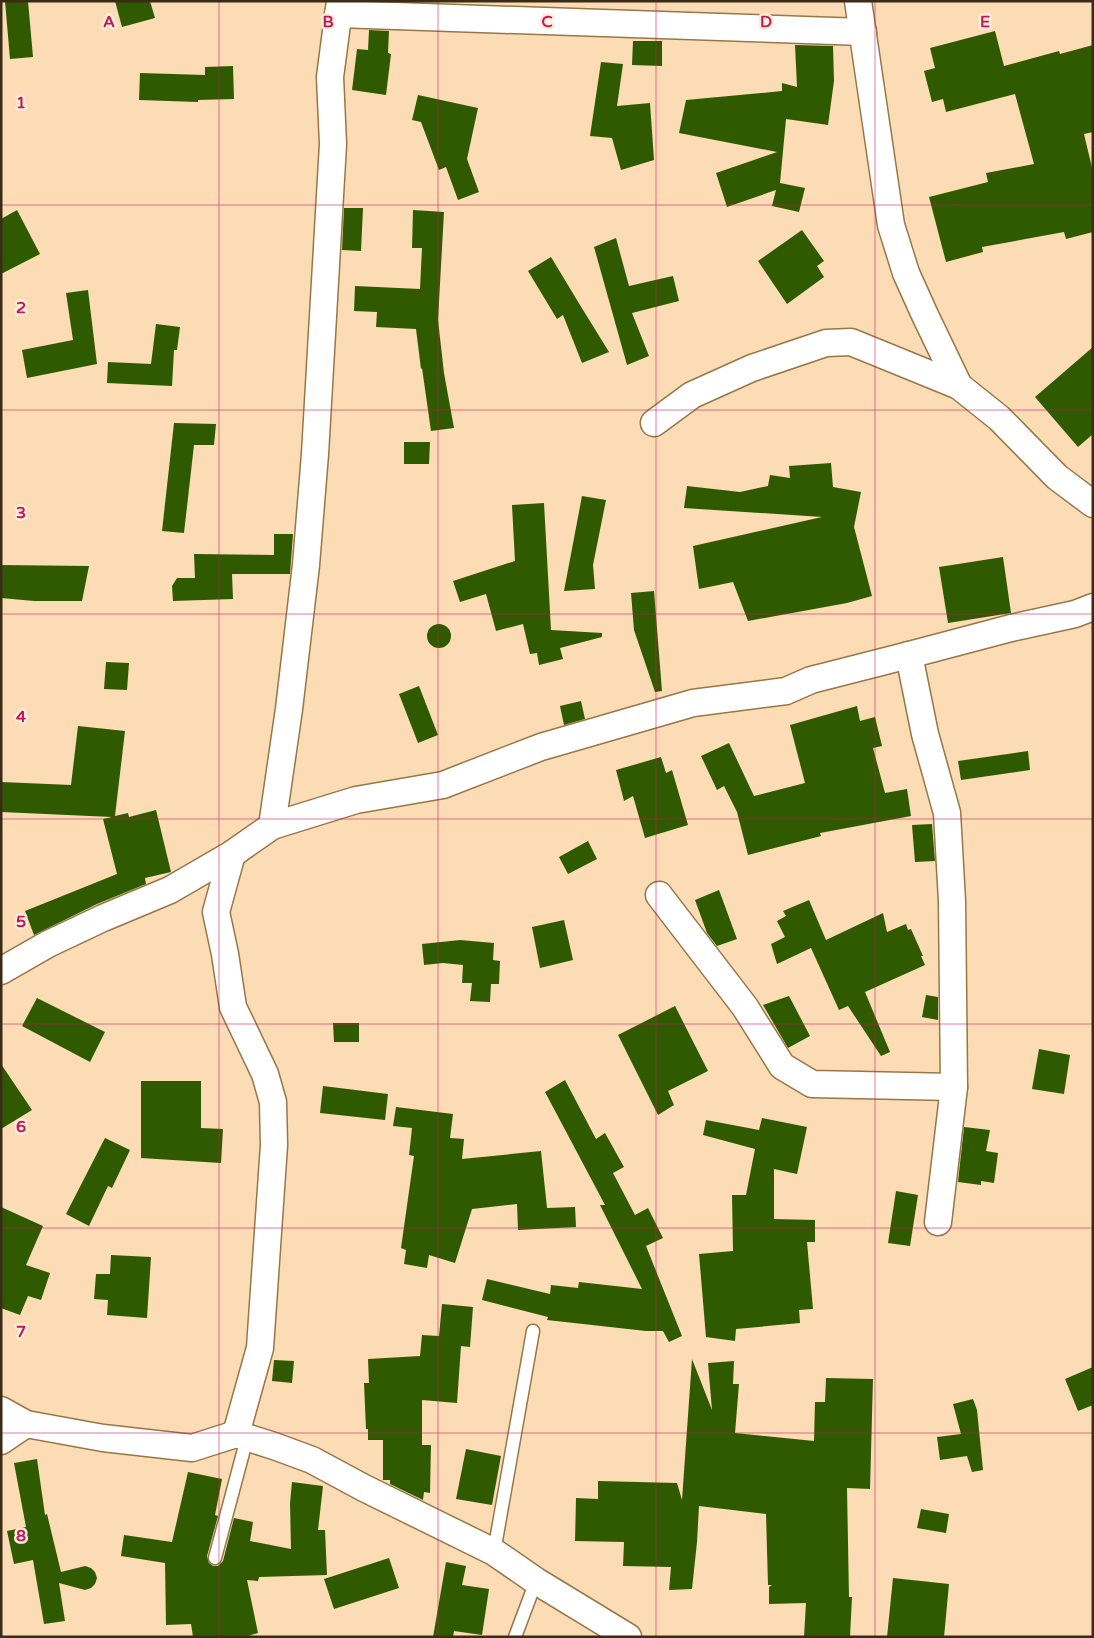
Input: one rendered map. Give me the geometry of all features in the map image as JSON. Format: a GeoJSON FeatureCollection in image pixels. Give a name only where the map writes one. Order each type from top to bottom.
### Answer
{"type":"FeatureCollection","features":[{"type":"Feature","properties":{"kind":"street"},"geometry":{"type":"LineString","coordinates":[[858,1],[892,225],[906,273],[959,386]]}},
{"type":"Feature","properties":{"kind":"street"},"geometry":{"type":"LineString","coordinates":[[272,826],[289,709],[306,565],[313,482],[333,144],[330,77],[339,8],[863,32]]}},
{"type":"Feature","properties":{"kind":"street"},"geometry":{"type":"LineString","coordinates":[[654,424],[692,395],[752,368],[826,343],[850,342],[959,386],[999,418],[1057,477],[1093,504]]}},
{"type":"Feature","properties":{"kind":"street"},"geometry":{"type":"LineString","coordinates":[[1,971],[48,944],[103,918],[170,890],[232,854],[272,826],[356,800],[443,784],[541,747],[693,703],[786,691],[811,680],[1011,628],[1075,614],[1093,607]]}},
{"type":"Feature","properties":{"kind":"street"},"geometry":{"type":"LineString","coordinates":[[909,655],[924,734],[947,812],[952,901],[954,1087],[938,1222]]}},
{"type":"Feature","properties":{"kind":"street"},"geometry":{"type":"LineString","coordinates":[[232,854],[216,912],[234,1007],[265,1074],[273,1102],[274,1145],[260,1348],[242,1436]]}},
{"type":"Feature","properties":{"kind":"street"},"geometry":{"type":"LineString","coordinates":[[659,895],[744,1007],[782,1066],[812,1084],[954,1087]]}},
{"type":"Feature","properties":{"kind":"street"},"geometry":{"type":"LineString","coordinates":[[1,1410],[26,1424],[103,1438],[192,1448],[242,1436],[312,1460],[364,1488],[494,1552],[536,1581],[628,1637]]}},
{"type":"Feature","properties":{"kind":"street"},"geometry":{"type":"LineString","coordinates":[[1,1441],[26,1424]]}},
{"type":"Feature","properties":{"kind":"lane"},"geometry":{"type":"LineString","coordinates":[[494,1552],[533,1331]]}},
{"type":"Feature","properties":{"kind":"lane"},"geometry":{"type":"LineString","coordinates":[[215,1558],[242,1436]]}},
{"type":"Feature","properties":{"kind":"lane"},"geometry":{"type":"LineString","coordinates":[[515,1637],[536,1581]]}},
{"type":"Feature","properties":{"kind":"building"},"geometry":{"type":"Polygon","coordinates":[[[5,1],[28,1],[33,57],[10,59],[5,1]]]}},
{"type":"Feature","properties":{"kind":"building"},"geometry":{"type":"Polygon","coordinates":[[[115,1],[150,1],[155,18],[122,27],[115,1]]]}},
{"type":"Feature","properties":{"kind":"building"},"geometry":{"type":"Polygon","coordinates":[[[369,30],[389,31],[388,53],[391,54],[386,95],[352,90],[357,49],[368,50],[369,30]]]}},
{"type":"Feature","properties":{"kind":"building"},"geometry":{"type":"Polygon","coordinates":[[[995,31],[1004,66],[1059,51],[1060,54],[1093,45],[1093,132],[1084,134],[1093,172],[1093,232],[1066,239],[1064,232],[982,247],[983,252],[946,262],[929,197],[988,182],[986,173],[1034,164],[1015,94],[946,112],[943,99],[932,102],[924,71],[935,68],[930,48],[995,31]]]}},
{"type":"Feature","properties":{"kind":"building"},"geometry":{"type":"Polygon","coordinates":[[[633,41],[662,41],[662,66],[632,65],[633,41]]]}},
{"type":"Feature","properties":{"kind":"building"},"geometry":{"type":"Polygon","coordinates":[[[795,45],[833,46],[834,81],[828,125],[786,119],[780,183],[805,188],[799,212],[772,206],[776,190],[727,207],[716,173],[777,152],[679,133],[686,100],[782,91],[782,83],[797,87],[795,45]]]}},
{"type":"Feature","properties":{"kind":"building"},"geometry":{"type":"Polygon","coordinates":[[[601,62],[623,64],[617,106],[650,103],[654,160],[621,170],[612,138],[590,136],[601,62]]]}},
{"type":"Feature","properties":{"kind":"building"},"geometry":{"type":"Polygon","coordinates":[[[233,66],[234,99],[198,100],[198,102],[139,100],[140,73],[205,75],[205,67],[233,66]]]}},
{"type":"Feature","properties":{"kind":"building"},"geometry":{"type":"Polygon","coordinates":[[[418,95],[478,108],[467,159],[479,192],[458,200],[446,167],[439,170],[421,122],[412,120],[418,95]]]}},
{"type":"Feature","properties":{"kind":"building"},"geometry":{"type":"Polygon","coordinates":[[[344,208],[363,208],[361,251],[342,250],[344,208]]]}},
{"type":"Feature","properties":{"kind":"building"},"geometry":{"type":"Polygon","coordinates":[[[17,210],[40,254],[1,274],[1,219],[17,210]]]}},
{"type":"Feature","properties":{"kind":"building"},"geometry":{"type":"Polygon","coordinates":[[[413,210],[444,212],[438,320],[444,373],[454,428],[431,431],[416,329],[376,327],[377,312],[354,311],[355,286],[420,289],[422,248],[412,248],[413,210]]]}},
{"type":"Feature","properties":{"kind":"building"},"geometry":{"type":"Polygon","coordinates":[[[802,230],[824,261],[817,266],[824,277],[787,304],[758,261],[802,230]]]}},
{"type":"Feature","properties":{"kind":"building"},"geometry":{"type":"Polygon","coordinates":[[[616,238],[629,286],[673,276],[679,301],[632,313],[649,356],[627,365],[594,247],[616,238]]]}},
{"type":"Feature","properties":{"kind":"building"},"geometry":{"type":"Polygon","coordinates":[[[551,257],[609,352],[582,363],[563,315],[557,319],[528,271],[551,257]]]}},
{"type":"Feature","properties":{"kind":"building"},"geometry":{"type":"Polygon","coordinates":[[[88,290],[97,364],[27,378],[22,350],[73,340],[66,293],[88,290]]]}},
{"type":"Feature","properties":{"kind":"building"},"geometry":{"type":"Polygon","coordinates":[[[156,324],[180,327],[177,350],[174,350],[172,386],[107,383],[108,362],[151,364],[156,324]]]}},
{"type":"Feature","properties":{"kind":"building"},"geometry":{"type":"Polygon","coordinates":[[[1093,347],[1093,434],[1078,447],[1035,397],[1093,347]]]}},
{"type":"Feature","properties":{"kind":"building"},"geometry":{"type":"Polygon","coordinates":[[[174,423],[216,424],[214,445],[194,445],[184,533],[162,531],[174,423]]]}},
{"type":"Feature","properties":{"kind":"building"},"geometry":{"type":"Polygon","coordinates":[[[404,442],[430,442],[429,464],[404,464],[404,442]]]}},
{"type":"Feature","properties":{"kind":"building"},"geometry":{"type":"Polygon","coordinates":[[[831,463],[833,487],[861,492],[854,527],[872,596],[847,603],[748,621],[733,582],[699,589],[693,546],[822,517],[684,508],[687,486],[740,492],[768,486],[770,475],[790,478],[789,466],[831,463]]]}},
{"type":"Feature","properties":{"kind":"building"},"geometry":{"type":"Polygon","coordinates":[[[582,496],[606,500],[593,565],[595,589],[564,591],[582,496]]]}},
{"type":"Feature","properties":{"kind":"building"},"geometry":{"type":"Polygon","coordinates":[[[544,503],[551,630],[602,633],[602,637],[560,648],[563,659],[539,665],[537,653],[530,654],[523,624],[496,631],[486,594],[460,602],[453,581],[515,561],[512,505],[544,503]]]}},
{"type":"Feature","properties":{"kind":"building"},"geometry":{"type":"Polygon","coordinates":[[[274,534],[293,534],[290,574],[232,574],[233,599],[173,601],[172,586],[177,578],[195,578],[194,554],[274,555],[274,534]]]}},
{"type":"Feature","properties":{"kind":"building"},"geometry":{"type":"Polygon","coordinates":[[[1003,557],[1011,613],[948,623],[939,567],[1003,557]]]}},
{"type":"Feature","properties":{"kind":"building"},"geometry":{"type":"Polygon","coordinates":[[[1,565],[89,566],[82,601],[34,601],[1,598],[1,565]]]}},
{"type":"Feature","properties":{"kind":"building"},"geometry":{"type":"Polygon","coordinates":[[[654,591],[662,691],[655,692],[634,630],[631,593],[654,591]]]}},
{"type":"Feature","properties":{"kind":"building"},"geometry":{"type":"Polygon","coordinates":[[[439,624],[447,628],[451,636],[447,644],[439,648],[431,644],[427,636],[431,628],[439,624]]]}},
{"type":"Feature","properties":{"kind":"building"},"geometry":{"type":"Polygon","coordinates":[[[106,662],[129,663],[127,690],[104,689],[106,662]]]}},
{"type":"Feature","properties":{"kind":"building"},"geometry":{"type":"Polygon","coordinates":[[[419,686],[438,735],[418,743],[399,694],[419,686]]]}},
{"type":"Feature","properties":{"kind":"building"},"geometry":{"type":"Polygon","coordinates":[[[581,701],[585,719],[564,725],[560,706],[581,701]]]}},
{"type":"Feature","properties":{"kind":"building"},"geometry":{"type":"Polygon","coordinates":[[[857,706],[860,721],[875,717],[882,746],[873,748],[885,793],[907,789],[911,816],[820,833],[821,836],[748,855],[737,812],[724,786],[717,790],[701,756],[729,743],[754,796],[805,783],[790,725],[857,706]]]}},
{"type":"Feature","properties":{"kind":"building"},"geometry":{"type":"Polygon","coordinates":[[[78,726],[125,731],[115,816],[128,813],[129,817],[156,810],[171,872],[145,878],[146,884],[97,904],[34,935],[25,911],[117,874],[103,819],[112,817],[1,812],[1,782],[71,785],[78,726]]]}},
{"type":"Feature","properties":{"kind":"building"},"geometry":{"type":"Polygon","coordinates":[[[1028,751],[1030,770],[961,780],[958,761],[1028,751]]]}},
{"type":"Feature","properties":{"kind":"building"},"geometry":{"type":"Polygon","coordinates":[[[661,757],[666,773],[672,770],[688,825],[645,838],[633,796],[624,801],[616,770],[661,757]]]}},
{"type":"Feature","properties":{"kind":"building"},"geometry":{"type":"Polygon","coordinates":[[[932,824],[935,861],[915,862],[912,825],[932,824]]]}},
{"type":"Feature","properties":{"kind":"building"},"geometry":{"type":"Polygon","coordinates":[[[588,841],[597,859],[568,874],[559,857],[588,841]]]}},
{"type":"Feature","properties":{"kind":"building"},"geometry":{"type":"Polygon","coordinates":[[[719,890],[737,939],[717,946],[707,933],[695,900],[719,890]]]}},
{"type":"Feature","properties":{"kind":"building"},"geometry":{"type":"Polygon","coordinates":[[[809,900],[826,940],[883,913],[887,932],[906,924],[908,930],[911,929],[925,965],[865,992],[890,1052],[881,1056],[848,1006],[839,1010],[811,948],[777,964],[771,944],[785,937],[777,921],[786,916],[783,911],[809,900]]]}},
{"type":"Feature","properties":{"kind":"building"},"geometry":{"type":"Polygon","coordinates":[[[564,920],[573,960],[540,968],[532,927],[564,920]]]}},
{"type":"Feature","properties":{"kind":"building"},"geometry":{"type":"Polygon","coordinates":[[[460,940],[494,943],[493,960],[500,961],[499,984],[491,984],[490,1002],[470,1001],[472,983],[462,983],[463,965],[443,963],[424,965],[422,944],[460,940]]]}},
{"type":"Feature","properties":{"kind":"building"},"geometry":{"type":"Polygon","coordinates":[[[926,995],[938,997],[938,1020],[922,1017],[926,995]]]}},
{"type":"Feature","properties":{"kind":"building"},"geometry":{"type":"Polygon","coordinates":[[[789,996],[810,1036],[788,1048],[763,1005],[789,996]]]}},
{"type":"Feature","properties":{"kind":"building"},"geometry":{"type":"Polygon","coordinates":[[[37,998],[105,1032],[90,1062],[22,1026],[37,998]]]}},
{"type":"Feature","properties":{"kind":"building"},"geometry":{"type":"Polygon","coordinates":[[[675,1006],[708,1071],[668,1091],[674,1105],[658,1115],[618,1035],[675,1006]]]}},
{"type":"Feature","properties":{"kind":"building"},"geometry":{"type":"Polygon","coordinates":[[[333,1023],[359,1023],[359,1042],[334,1042],[333,1023]]]}},
{"type":"Feature","properties":{"kind":"building"},"geometry":{"type":"Polygon","coordinates":[[[1039,1049],[1070,1055],[1064,1094],[1032,1089],[1039,1049]]]}},
{"type":"Feature","properties":{"kind":"building"},"geometry":{"type":"Polygon","coordinates":[[[1,1064],[32,1110],[1,1129],[1,1064]]]}},
{"type":"Feature","properties":{"kind":"building"},"geometry":{"type":"Polygon","coordinates":[[[565,1080],[596,1139],[605,1133],[624,1167],[613,1173],[635,1215],[648,1208],[663,1238],[646,1246],[682,1336],[669,1342],[663,1331],[646,1331],[547,1320],[548,1317],[482,1300],[487,1279],[550,1294],[551,1285],[578,1288],[579,1282],[642,1289],[600,1205],[605,1205],[545,1092],[565,1080]]]}},
{"type":"Feature","properties":{"kind":"building"},"geometry":{"type":"Polygon","coordinates":[[[141,1081],[201,1081],[201,1128],[223,1129],[221,1163],[141,1158],[141,1081]]]}},
{"type":"Feature","properties":{"kind":"building"},"geometry":{"type":"Polygon","coordinates":[[[323,1086],[388,1094],[385,1120],[320,1113],[323,1086]]]}},
{"type":"Feature","properties":{"kind":"building"},"geometry":{"type":"Polygon","coordinates":[[[396,1107],[453,1114],[450,1138],[464,1139],[462,1159],[541,1151],[547,1208],[575,1207],[576,1227],[518,1230],[517,1204],[472,1209],[455,1263],[429,1255],[427,1268],[404,1264],[406,1250],[401,1248],[414,1156],[409,1155],[412,1128],[393,1126],[396,1107]]]}},
{"type":"Feature","properties":{"kind":"building"},"geometry":{"type":"Polygon","coordinates":[[[762,1118],[807,1127],[797,1174],[774,1169],[774,1219],[815,1220],[815,1242],[807,1242],[813,1309],[799,1310],[800,1323],[736,1329],[735,1341],[706,1337],[699,1254],[733,1251],[732,1195],[746,1195],[755,1149],[703,1135],[706,1120],[759,1130],[762,1118]]]}},
{"type":"Feature","properties":{"kind":"building"},"geometry":{"type":"Polygon","coordinates":[[[964,1127],[990,1130],[986,1151],[998,1153],[994,1183],[981,1181],[981,1185],[958,1182],[964,1127]]]}},
{"type":"Feature","properties":{"kind":"building"},"geometry":{"type":"Polygon","coordinates":[[[105,1138],[130,1150],[112,1188],[108,1186],[89,1226],[66,1214],[105,1138]]]}},
{"type":"Feature","properties":{"kind":"building"},"geometry":{"type":"Polygon","coordinates":[[[896,1191],[918,1195],[910,1246],[888,1243],[896,1191]]]}},
{"type":"Feature","properties":{"kind":"building"},"geometry":{"type":"Polygon","coordinates":[[[1,1207],[43,1226],[26,1265],[50,1273],[41,1300],[28,1296],[20,1315],[1,1308],[1,1207]]]}},
{"type":"Feature","properties":{"kind":"building"},"geometry":{"type":"Polygon","coordinates":[[[111,1255],[151,1257],[147,1318],[107,1315],[108,1300],[94,1299],[96,1274],[110,1274],[111,1255]]]}},
{"type":"Feature","properties":{"kind":"building"},"geometry":{"type":"Polygon","coordinates":[[[442,1304],[473,1307],[470,1347],[461,1346],[457,1403],[422,1400],[422,1445],[431,1445],[430,1493],[424,1492],[423,1500],[390,1484],[390,1480],[383,1480],[383,1440],[368,1440],[364,1383],[369,1383],[368,1359],[420,1356],[422,1335],[439,1336],[442,1304]]]}},
{"type":"Feature","properties":{"kind":"building"},"geometry":{"type":"Polygon","coordinates":[[[692,1359],[712,1410],[708,1363],[734,1361],[733,1384],[739,1384],[735,1433],[814,1441],[815,1402],[825,1402],[826,1378],[873,1379],[870,1489],[847,1488],[849,1597],[852,1597],[850,1637],[804,1637],[806,1603],[769,1604],[769,1587],[772,1585],[768,1585],[766,1514],[699,1506],[692,1589],[669,1590],[671,1567],[623,1566],[624,1542],[575,1541],[576,1498],[598,1499],[598,1481],[677,1483],[682,1500],[692,1359]]]}},
{"type":"Feature","properties":{"kind":"building"},"geometry":{"type":"Polygon","coordinates":[[[274,1360],[294,1361],[292,1383],[272,1381],[274,1360]]]}},
{"type":"Feature","properties":{"kind":"building"},"geometry":{"type":"Polygon","coordinates":[[[1093,1367],[1093,1405],[1078,1411],[1065,1379],[1093,1367]]]}},
{"type":"Feature","properties":{"kind":"building"},"geometry":{"type":"Polygon","coordinates":[[[973,1399],[977,1410],[983,1470],[972,1472],[967,1456],[940,1460],[937,1437],[961,1434],[953,1404],[973,1399]]]}},
{"type":"Feature","properties":{"kind":"building"},"geometry":{"type":"Polygon","coordinates":[[[466,1449],[501,1456],[492,1505],[456,1499],[466,1449]]]}},
{"type":"Feature","properties":{"kind":"building"},"geometry":{"type":"Polygon","coordinates":[[[37,1459],[45,1515],[47,1514],[61,1572],[85,1566],[95,1572],[97,1578],[91,1588],[85,1590],[59,1583],[65,1621],[44,1624],[33,1560],[14,1564],[7,1531],[26,1527],[14,1463],[37,1459]]]}},
{"type":"Feature","properties":{"kind":"building"},"geometry":{"type":"Polygon","coordinates":[[[188,1472],[222,1479],[215,1515],[218,1516],[207,1556],[209,1563],[213,1566],[218,1566],[223,1561],[234,1518],[253,1522],[250,1541],[291,1549],[290,1503],[292,1482],[323,1486],[318,1530],[325,1530],[327,1575],[259,1577],[258,1581],[247,1580],[258,1633],[245,1637],[193,1637],[191,1624],[166,1625],[165,1563],[121,1556],[124,1535],[172,1542],[188,1472]]]}},
{"type":"Feature","properties":{"kind":"building"},"geometry":{"type":"Polygon","coordinates":[[[921,1509],[949,1514],[946,1533],[917,1528],[921,1509]]]}},
{"type":"Feature","properties":{"kind":"building"},"geometry":{"type":"Polygon","coordinates":[[[389,1558],[399,1588],[334,1609],[324,1579],[389,1558]]]}},
{"type":"Feature","properties":{"kind":"building"},"geometry":{"type":"Polygon","coordinates":[[[446,1562],[466,1566],[462,1585],[489,1589],[482,1635],[454,1631],[453,1637],[433,1637],[446,1562]]]}},
{"type":"Feature","properties":{"kind":"building"},"geometry":{"type":"Polygon","coordinates":[[[893,1578],[949,1584],[944,1637],[887,1637],[893,1578]]]}}]}
